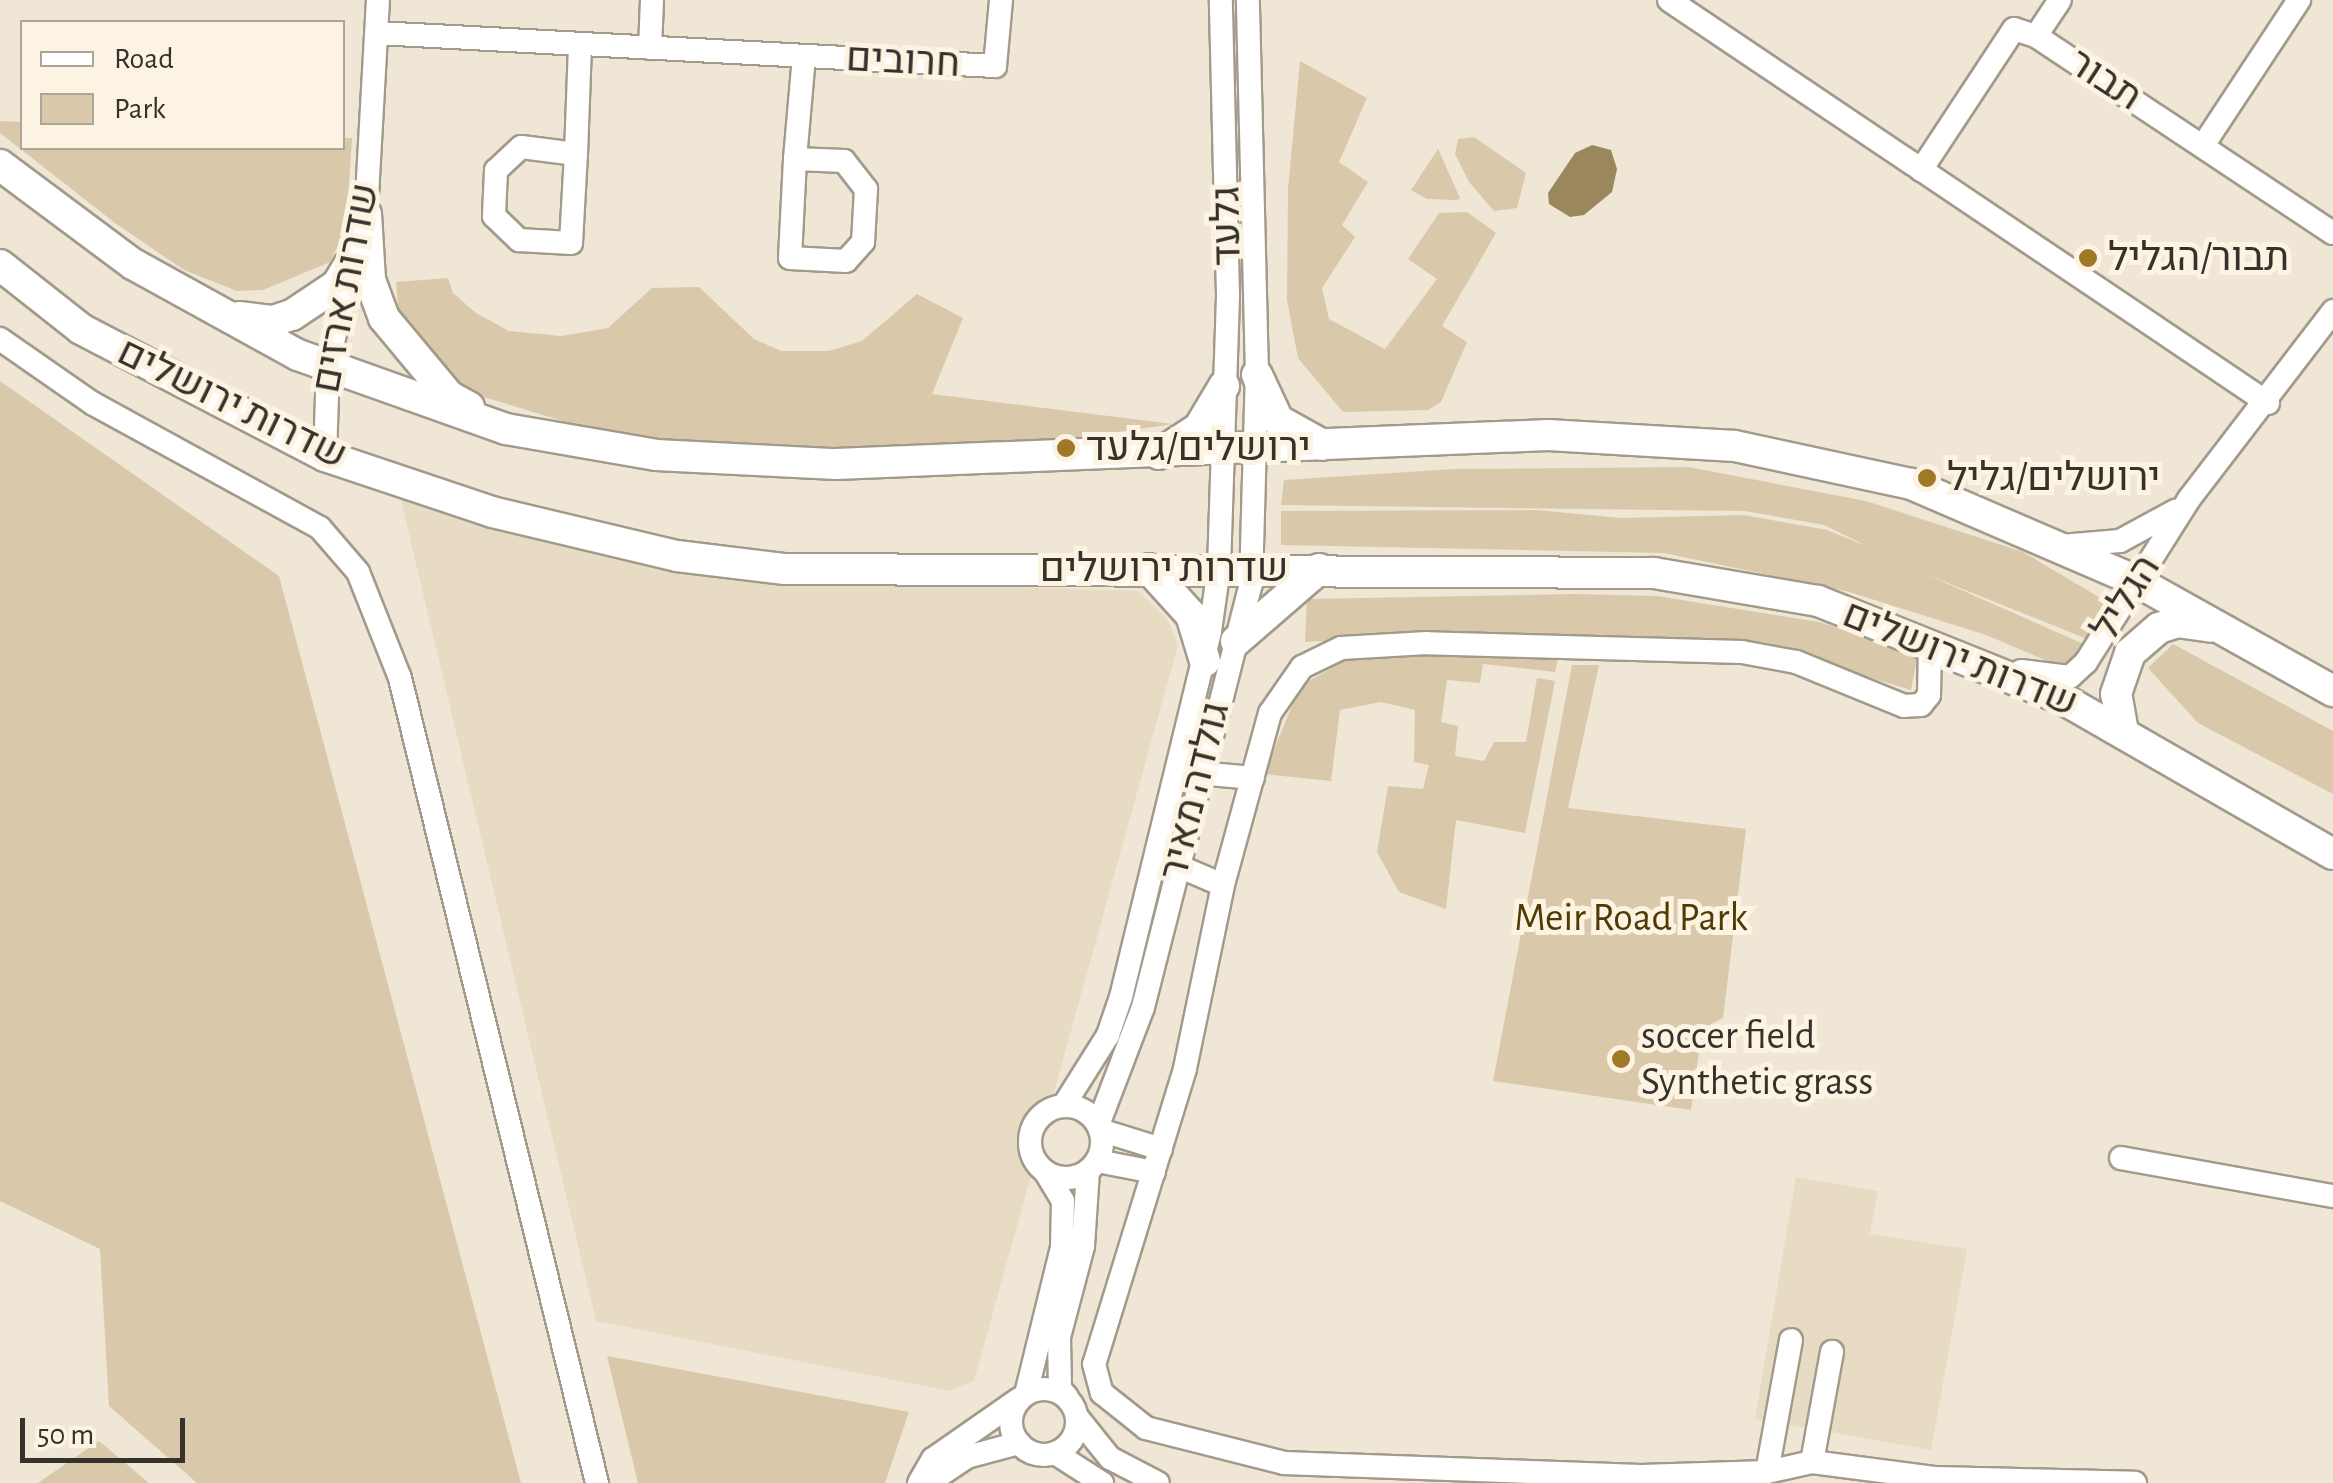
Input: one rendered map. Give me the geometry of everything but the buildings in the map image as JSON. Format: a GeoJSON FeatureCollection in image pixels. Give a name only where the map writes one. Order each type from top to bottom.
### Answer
{"type":"FeatureCollection","features":[{"type":"Feature","properties":{"kind":"main road","name":"שדרות ירושלים"},"geometry":{"type":"LineString","coordinates":[[0,164],[133,264],[213,310],[328,367],[506,428],[656,454],[836,464],[1157,455],[1548,435],[1735,446],[1911,484],[2136,581],[2333,691]]}},
{"type":"Feature","properties":{"kind":"main road"},"geometry":{"type":"LineString","coordinates":[[366,214],[370,280],[384,318],[449,396],[506,428]]}},
{"type":"Feature","properties":{"kind":"main road","name":"שדרות ירושלים"},"geometry":{"type":"LineString","coordinates":[[0,265],[81,329],[325,456],[492,512],[677,556],[785,569],[1654,573],[1818,602],[1990,664],[2123,732],[2333,854]]}},
{"type":"Feature","properties":{"kind":"main road"},"geometry":{"type":"LineString","coordinates":[[213,310],[256,320],[292,315],[337,285],[349,265]]}},
{"type":"Feature","properties":{"kind":"main road"},"geometry":{"type":"LineString","coordinates":[[1256,374],[1278,420],[1326,446]]}},
{"type":"Feature","properties":{"kind":"main road"},"geometry":{"type":"LineString","coordinates":[[1157,455],[1199,428],[1224,386]]}},
{"type":"Feature","properties":{"kind":"main road"},"geometry":{"type":"LineString","coordinates":[[1149,570],[1191,615],[1204,661]]}},
{"type":"Feature","properties":{"kind":"main road"},"geometry":{"type":"LineString","coordinates":[[1236,642],[1319,570]]}},
{"type":"Feature","properties":{"kind":"main road"},"geometry":{"type":"LineString","coordinates":[[2123,732],[2116,694],[2124,663],[2145,637],[2178,622],[2224,630]]}},
{"type":"Feature","properties":{"kind":"street","name":"שדרות ארזים"},"geometry":{"type":"LineString","coordinates":[[325,456],[328,367],[349,265],[366,214],[378,0]]}},
{"type":"Feature","properties":{"kind":"street"},"geometry":{"type":"LineString","coordinates":[[650,48],[652,0]]}},
{"type":"Feature","properties":{"kind":"street","name":"חרובים"},"geometry":{"type":"LineString","coordinates":[[377,33],[995,66],[1001,0]]}},
{"type":"Feature","properties":{"kind":"street","name":"גלעד"},"geometry":{"type":"LineString","coordinates":[[1222,0],[1222,452]]}},
{"type":"Feature","properties":{"kind":"street","name":"גלעד"},"geometry":{"type":"LineString","coordinates":[[1248,0],[1255,449]]}},
{"type":"Feature","properties":{"kind":"street"},"geometry":{"type":"LineString","coordinates":[[1670,0],[2268,404]]}},
{"type":"Feature","properties":{"kind":"street"},"geometry":{"type":"LineString","coordinates":[[2036,36],[2060,0]]}},
{"type":"Feature","properties":{"kind":"street"},"geometry":{"type":"LineString","coordinates":[[2204,144],[2299,0]]}},
{"type":"Feature","properties":{"kind":"street","name":"תבור"},"geometry":{"type":"LineString","coordinates":[[1921,170],[2014,29],[2036,36],[2204,144],[2333,234]]}},
{"type":"Feature","properties":{"kind":"street"},"geometry":{"type":"LineString","coordinates":[[576,154],[520,148],[496,170],[494,216],[519,240],[572,243],[576,154],[580,44]]}},
{"type":"Feature","properties":{"kind":"street","name":"חרובים"},"geometry":{"type":"LineString","coordinates":[[795,159],[844,162],[866,189],[863,242],[846,261],[790,258],[795,159],[804,56]]}},
{"type":"Feature","properties":{"kind":"street","name":"הגליל"},"geometry":{"type":"LineString","coordinates":[[1990,664],[2070,677],[2189,498],[2268,404],[2333,311]]}},
{"type":"Feature","properties":{"kind":"street"},"geometry":{"type":"LineString","coordinates":[[0,339],[92,403],[320,528],[358,572],[400,678],[597,1483]]}},
{"type":"Feature","properties":{"kind":"street","name":"גולדה מאיר"},"geometry":{"type":"LineString","coordinates":[[1099,1128],[1143,1007],[1199,773],[1236,642],[1252,569],[1255,449]]}},
{"type":"Feature","properties":{"kind":"street","name":"גולדה מאיר"},"geometry":{"type":"LineString","coordinates":[[1064,1106],[1095,1059],[1122,997],[1204,661],[1219,568],[1222,452]]}},
{"type":"Feature","properties":{"kind":"street","name":"הגליל"},"geometry":{"type":"LineString","coordinates":[[2058,546],[2139,534],[2189,498]]}},
{"type":"Feature","properties":{"kind":"street"},"geometry":{"type":"LineString","coordinates":[[1930,644],[1930,695],[1921,705],[1904,706],[1796,662],[1742,652],[1510,643],[1341,648],[1302,667],[1270,713],[1223,885],[1185,1070],[1094,1364],[1102,1393],[1118,1411],[1146,1428],[1284,1463],[1641,1480],[1767,1472],[1812,1462],[1936,1478],[2135,1483]]}},
{"type":"Feature","properties":{"kind":"street"},"geometry":{"type":"LineString","coordinates":[[1199,773],[1252,778]]}},
{"type":"Feature","properties":{"kind":"street"},"geometry":{"type":"LineString","coordinates":[[1176,865],[1223,885]]}},
{"type":"Feature","properties":{"kind":"street"},"geometry":{"type":"LineString","coordinates":[[1102,1483],[1056,1453],[1035,1454],[1019,1443],[1012,1416],[1023,1396],[1062,1248],[1063,1201],[1032,1157],[1032,1126],[1046,1111],[1064,1106],[1083,1110],[1099,1128],[1161,1149]]}},
{"type":"Feature","properties":{"kind":"street"},"geometry":{"type":"LineString","coordinates":[[1099,1128],[1083,1246],[1059,1337],[1060,1389],[1110,1458],[1158,1483]]}},
{"type":"Feature","properties":{"kind":"street"},"geometry":{"type":"LineString","coordinates":[[2121,1158],[2333,1196]]}},
{"type":"Feature","properties":{"kind":"street"},"geometry":{"type":"LineString","coordinates":[[1046,1173],[1065,1179],[1093,1166],[1154,1172]]}},
{"type":"Feature","properties":{"kind":"street"},"geometry":{"type":"LineString","coordinates":[[1767,1472],[1790,1340]]}},
{"type":"Feature","properties":{"kind":"street"},"geometry":{"type":"LineString","coordinates":[[1812,1462],[1832,1352]]}},
{"type":"Feature","properties":{"kind":"street"},"geometry":{"type":"LineString","coordinates":[[919,1483],[955,1441],[1023,1396],[1052,1389],[1072,1407],[1072,1439],[1056,1453]]}},
{"type":"Feature","properties":{"kind":"street"},"geometry":{"type":"LineString","coordinates":[[928,1483],[967,1457],[1019,1443]]}},
{"type":"Feature","properties":{"kind":"shaded area"},"geometry":{"type":"Polygon","coordinates":[[[1592,145],[1611,150],[1617,169],[1612,192],[1584,215],[1570,217],[1549,204],[1548,193],[1575,153],[1592,145]]]}},
{"type":"Feature","properties":{"kind":"shaded area"},"geometry":{"type":"Polygon","coordinates":[[[398,488],[772,580],[1138,591],[1167,618],[1178,645],[974,1381],[950,1391],[596,1321],[398,488]]]}},
{"type":"Feature","properties":{"kind":"shaded area"},"geometry":{"type":"Polygon","coordinates":[[[1796,1177],[1878,1191],[1870,1234],[1967,1249],[1931,1450],[1755,1419],[1796,1177]]]}},
{"type":"Feature","properties":{"kind":"green space"},"geometry":{"type":"Polygon","coordinates":[[[1300,61],[1367,98],[1339,162],[1368,182],[1342,225],[1355,237],[1322,288],[1329,319],[1385,349],[1437,279],[1408,259],[1439,213],[1467,212],[1496,233],[1442,326],[1467,342],[1441,402],[1428,410],[1343,412],[1298,358],[1287,300],[1288,189],[1300,61]]]}},
{"type":"Feature","properties":{"kind":"green space"},"geometry":{"type":"Polygon","coordinates":[[[0,121],[20,122],[20,149],[0,133],[0,121]]]}},
{"type":"Feature","properties":{"kind":"green space"},"geometry":{"type":"Polygon","coordinates":[[[1474,137],[1526,173],[1517,208],[1494,211],[1469,182],[1455,154],[1458,139],[1474,137]]]}},
{"type":"Feature","properties":{"kind":"green space"},"geometry":{"type":"Polygon","coordinates":[[[345,138],[352,138],[346,229],[330,262],[263,290],[237,291],[184,270],[115,223],[22,150],[345,150],[345,138]]]}},
{"type":"Feature","properties":{"kind":"green space"},"geometry":{"type":"Polygon","coordinates":[[[1438,149],[1460,198],[1457,200],[1427,199],[1411,190],[1438,149]]]}},
{"type":"Feature","properties":{"kind":"green space"},"geometry":{"type":"Polygon","coordinates":[[[448,278],[453,293],[476,313],[509,331],[561,336],[608,328],[652,288],[699,287],[754,339],[781,351],[829,351],[862,341],[917,294],[963,318],[932,394],[1173,424],[1003,449],[827,457],[611,436],[455,388],[420,354],[398,307],[396,282],[448,278]]]}},
{"type":"Feature","properties":{"kind":"green space"},"geometry":{"type":"Polygon","coordinates":[[[0,381],[279,576],[521,1483],[197,1483],[109,1406],[100,1249],[0,1201],[0,381]]]}},
{"type":"Feature","properties":{"kind":"green space"},"geometry":{"type":"Polygon","coordinates":[[[1688,467],[1866,501],[2023,552],[2112,605],[2092,641],[1923,573],[2088,646],[2064,668],[1986,635],[1846,591],[1664,553],[1281,545],[1281,511],[1536,510],[1621,518],[1744,515],[1827,530],[1869,547],[1824,525],[1745,511],[1281,505],[1284,480],[1454,469],[1688,467]]]}},
{"type":"Feature","properties":{"kind":"green space"},"geometry":{"type":"Polygon","coordinates":[[[1657,596],[1819,622],[1918,653],[1911,690],[1812,660],[1357,639],[1305,642],[1307,599],[1657,596]]]}},
{"type":"Feature","properties":{"kind":"green space"},"geometry":{"type":"Polygon","coordinates":[[[2173,644],[2333,731],[2333,794],[2198,723],[2148,668],[2173,644]]]}},
{"type":"Feature","properties":{"kind":"green space"},"geometry":{"type":"Polygon","coordinates":[[[1427,652],[1559,653],[1555,672],[1483,664],[1480,683],[1447,680],[1441,722],[1458,726],[1455,756],[1484,761],[1494,742],[1526,742],[1537,678],[1555,681],[1525,833],[1456,820],[1446,909],[1399,892],[1377,852],[1388,786],[1423,789],[1429,765],[1414,762],[1415,710],[1381,702],[1340,710],[1331,781],[1264,774],[1300,686],[1344,661],[1427,652]]]}},
{"type":"Feature","properties":{"kind":"green space","name":"Meir Road Park"},"geometry":{"type":"Polygon","coordinates":[[[1572,665],[1599,665],[1568,808],[1746,829],[1723,1018],[1702,1029],[1691,1110],[1493,1081],[1572,665]]]}},
{"type":"Feature","properties":{"kind":"green space"},"geometry":{"type":"Polygon","coordinates":[[[607,1356],[909,1412],[885,1483],[638,1483],[607,1356]]]}},
{"type":"Feature","properties":{"kind":"green space"},"geometry":{"type":"Polygon","coordinates":[[[99,1441],[149,1483],[38,1483],[99,1441]]]}},
{"type":"Feature","properties":{"kind":"place","name":"תבור/הגליל"},"geometry":{"type":"Point","coordinates":[2088,258]}},
{"type":"Feature","properties":{"kind":"place","name":"ירושלים/גלעד"},"geometry":{"type":"Point","coordinates":[1066,448]}},
{"type":"Feature","properties":{"kind":"place","name":"ירושלים/גליל"},"geometry":{"type":"Point","coordinates":[1927,478]}},
{"type":"Feature","properties":{"kind":"place","name":"soccer field Synthetic grass"},"geometry":{"type":"Point","coordinates":[1621,1059]}}]}
